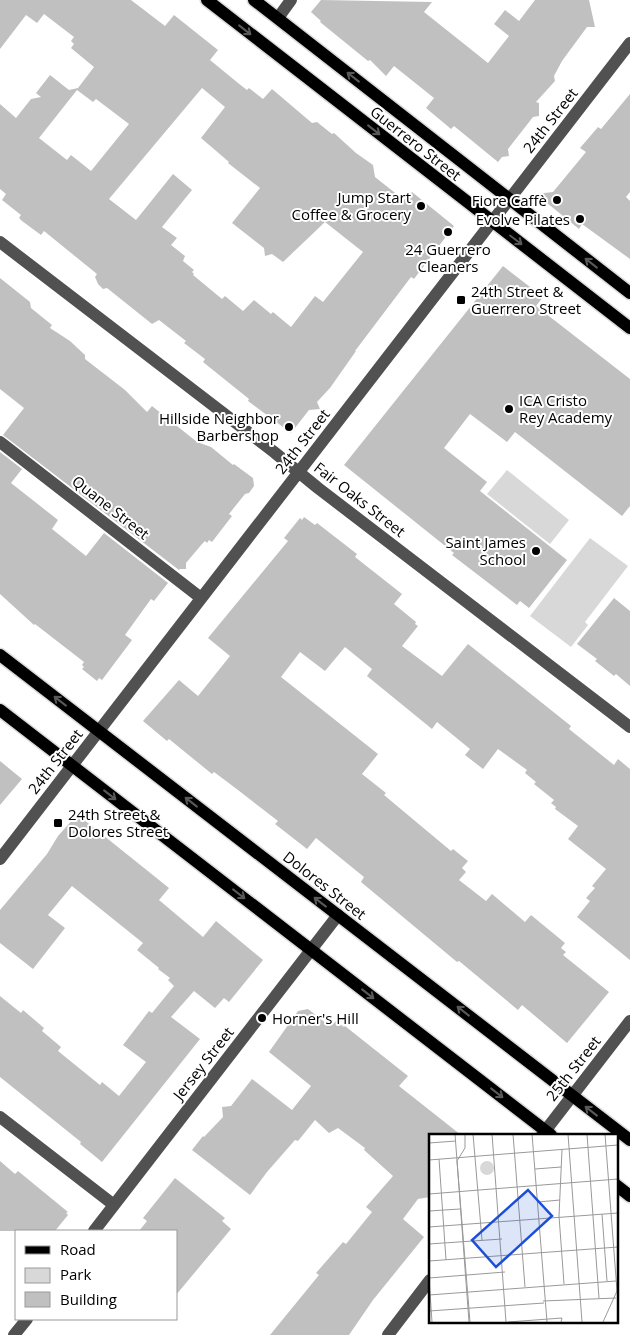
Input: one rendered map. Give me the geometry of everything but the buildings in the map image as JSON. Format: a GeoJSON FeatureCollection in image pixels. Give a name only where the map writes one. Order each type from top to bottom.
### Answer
{"type":"FeatureCollection","features":[{"type":"Feature","properties":{"kind":"main road","name":"Guerrero Street"},"geometry":{"type":"LineString","coordinates":[[207,0],[630,328]]}},
{"type":"Feature","properties":{"kind":"main road","name":"Guerrero Street"},"geometry":{"type":"LineString","coordinates":[[254,0],[508,200],[630,293]]}},
{"type":"Feature","properties":{"kind":"main road","name":"Dolores Street"},"geometry":{"type":"LineString","coordinates":[[0,655],[630,1140]]}},
{"type":"Feature","properties":{"kind":"main road"},"geometry":{"type":"LineString","coordinates":[[0,710],[546,1133]]}},
{"type":"Feature","properties":{"kind":"main road"},"geometry":{"type":"LineString","coordinates":[[618,1187],[630,1196]]}},
{"type":"Feature","properties":{"kind":"street"},"geometry":{"type":"LineString","coordinates":[[278,18],[291,0]]}},
{"type":"Feature","properties":{"kind":"street","name":"24th Street"},"geometry":{"type":"LineString","coordinates":[[0,859],[630,43]]}},
{"type":"Feature","properties":{"kind":"street","name":"Fair Oaks Street"},"geometry":{"type":"LineString","coordinates":[[0,242],[630,727]]}},
{"type":"Feature","properties":{"kind":"street","name":"Quane Street"},"geometry":{"type":"LineString","coordinates":[[0,442],[202,598]]}},
{"type":"Feature","properties":{"kind":"street","name":"Jersey Street"},"geometry":{"type":"LineString","coordinates":[[95,1230],[338,915]]}},
{"type":"Feature","properties":{"kind":"street","name":"25th Street"},"geometry":{"type":"LineString","coordinates":[[546,1133],[630,1021]]}},
{"type":"Feature","properties":{"kind":"street"},"geometry":{"type":"LineString","coordinates":[[0,1117],[114,1205]]}},
{"type":"Feature","properties":{"kind":"street"},"geometry":{"type":"LineString","coordinates":[[388,1335],[429,1281]]}},
{"type":"Feature","properties":{"kind":"street"},"geometry":{"type":"LineString","coordinates":[[14,1335],[25,1320]]}},
{"type":"Feature","properties":{"kind":"green space"},"geometry":{"type":"Polygon","coordinates":[[[507,470],[569,520],[550,544],[487,494],[507,470]]]}},
{"type":"Feature","properties":{"kind":"green space"},"geometry":{"type":"Polygon","coordinates":[[[590,538],[628,566],[585,622],[588,625],[571,647],[530,616],[590,538]]]}},
{"type":"Feature","properties":{"kind":"place","name":"Fiore Caffè"},"geometry":{"type":"Point","coordinates":[557,200]}},
{"type":"Feature","properties":{"kind":"place","name":"Jump Start Coffee & Grocery"},"geometry":{"type":"Point","coordinates":[421,206]}},
{"type":"Feature","properties":{"kind":"place","name":"Evolve Pilates"},"geometry":{"type":"Point","coordinates":[580,219]}},
{"type":"Feature","properties":{"kind":"place","name":"24 Guerrero Cleaners"},"geometry":{"type":"Point","coordinates":[448,232]}},
{"type":"Feature","properties":{"kind":"place","name":"24th Street & Guerrero Street"},"geometry":{"type":"Point","coordinates":[461,300]}},
{"type":"Feature","properties":{"kind":"place","name":"ICA Cristo Rey Academy"},"geometry":{"type":"Point","coordinates":[509,409]}},
{"type":"Feature","properties":{"kind":"place","name":"Hillside Neighbor Barbershop"},"geometry":{"type":"Point","coordinates":[289,427]}},
{"type":"Feature","properties":{"kind":"place","name":"Saint James School"},"geometry":{"type":"Point","coordinates":[536,551]}},
{"type":"Feature","properties":{"kind":"place","name":"24th Street & Dolores Street"},"geometry":{"type":"Point","coordinates":[58,823]}},
{"type":"Feature","properties":{"kind":"place","name":"Horner's Hill"},"geometry":{"type":"Point","coordinates":[262,1018]}}]}
